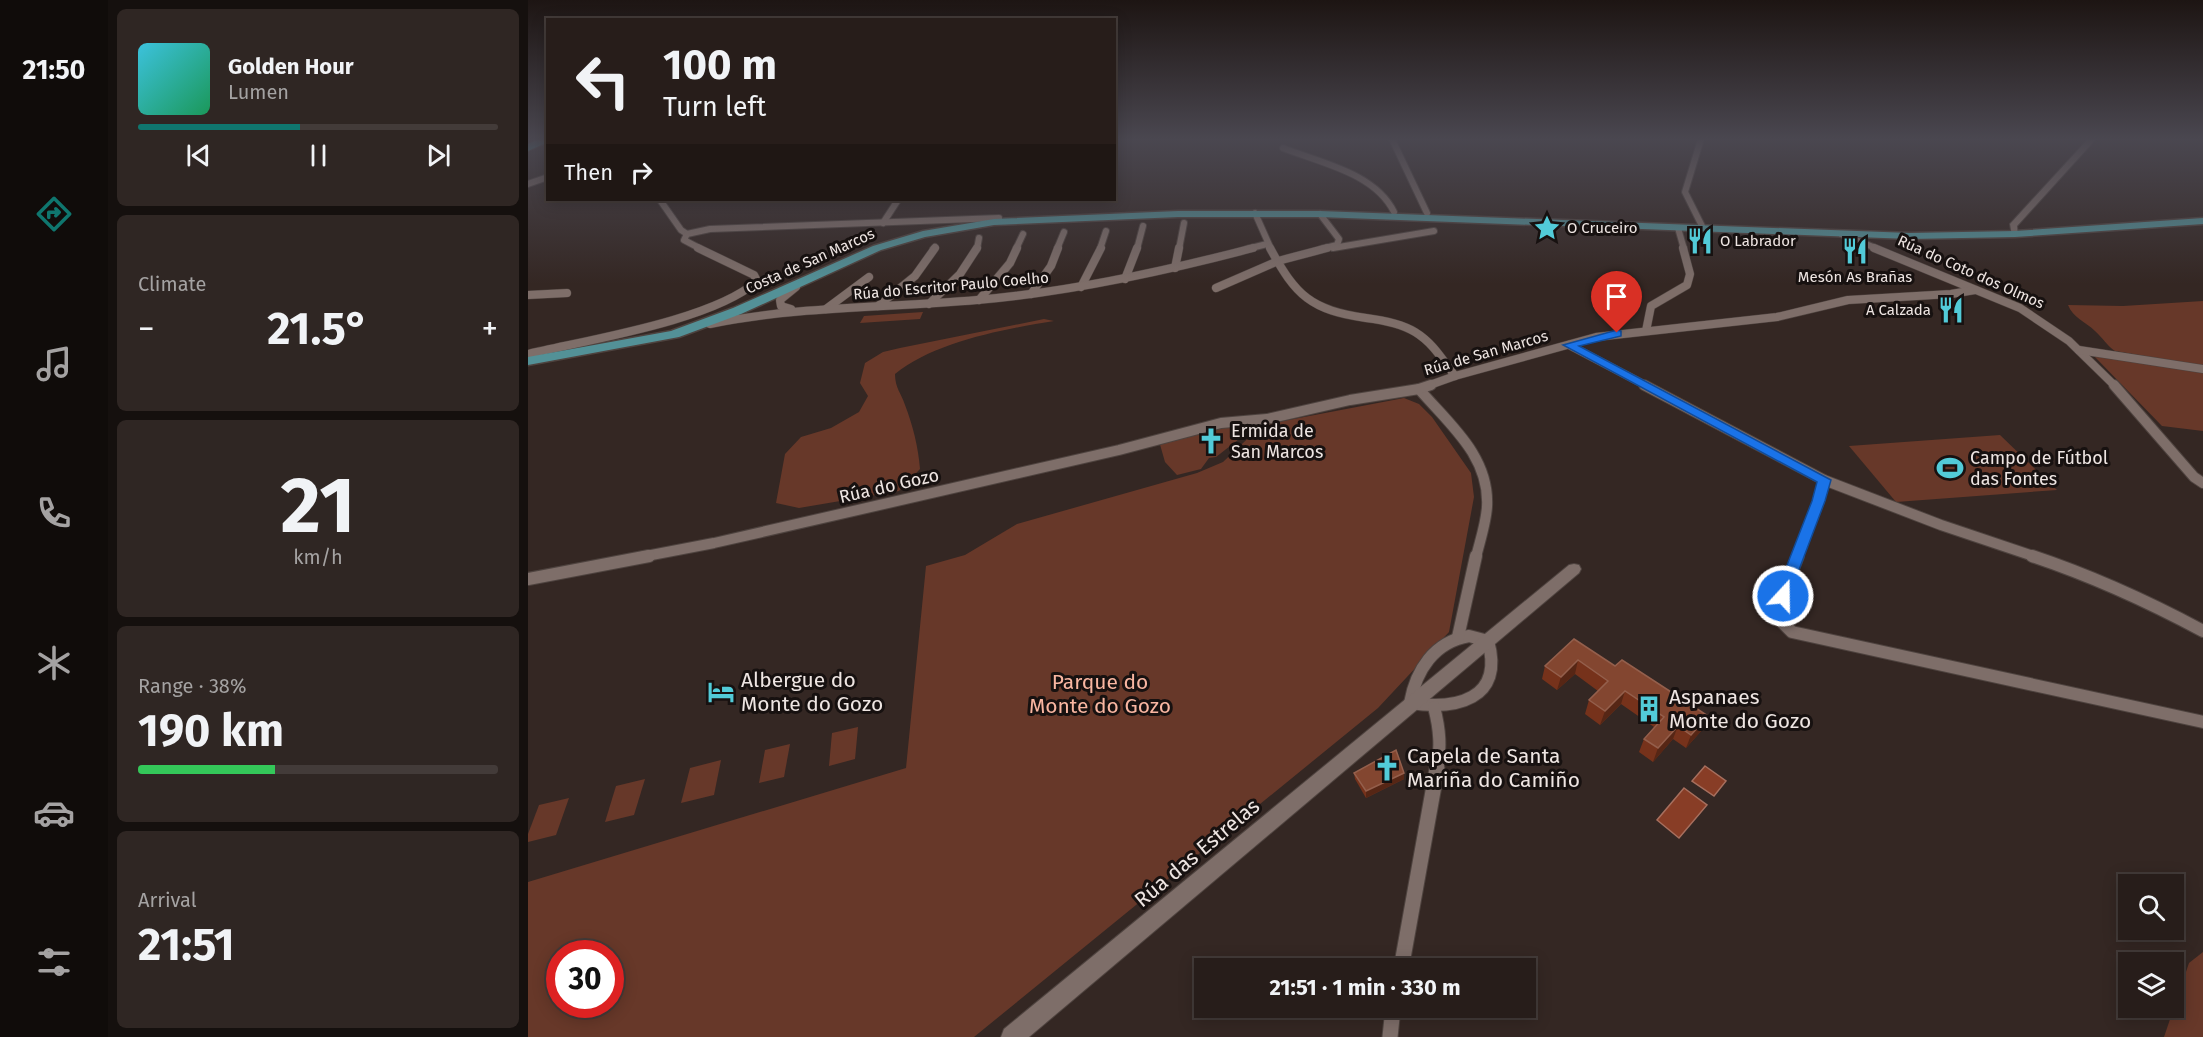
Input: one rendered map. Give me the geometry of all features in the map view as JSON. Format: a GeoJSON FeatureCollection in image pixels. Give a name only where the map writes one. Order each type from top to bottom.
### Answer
{"type":"FeatureCollection","features":[{"type":"Feature","properties":{"kind":"main road"},"geometry":{"type":"LineString","coordinates":[[1204,210],[1256,215],[1316,211],[1427,213],[1806,233]]}},
{"type":"Feature","properties":{"kind":"main road","name":"Costa de San Marcos"},"geometry":{"type":"LineString","coordinates":[[532,357],[649,340],[688,329],[737,311],[877,248],[923,234],[996,220],[1204,210],[1316,211]]}},
{"type":"Feature","properties":{"kind":"main road"},"geometry":{"type":"LineString","coordinates":[[1316,211],[1841,234],[2015,234],[2203,221]]}},
{"type":"Feature","properties":{"kind":"main road","name":"Costa de San Marcos"},"geometry":{"type":"LineString","coordinates":[[996,220],[1231,213],[1256,215],[1316,211]]}},
{"type":"Feature","properties":{"kind":"main road"},"geometry":{"type":"LineString","coordinates":[[1367,214],[1427,213],[1510,220]]}},
{"type":"Feature","properties":{"kind":"main road"},"geometry":{"type":"LineString","coordinates":[[923,234],[945,224],[996,220]]}},
{"type":"Feature","properties":{"kind":"main road","name":"Costa de San Marcos"},"geometry":{"type":"LineString","coordinates":[[605,347],[700,320],[744,303],[862,249],[945,224]]}},
{"type":"Feature","properties":{"kind":"main road"},"geometry":{"type":"LineString","coordinates":[[1678,228],[1702,226],[1722,230]]}},
{"type":"Feature","properties":{"kind":"street"},"geometry":{"type":"LineString","coordinates":[[1375,187],[1385,194],[1393,204],[1394,212]]}},
{"type":"Feature","properties":{"kind":"street"},"geometry":{"type":"LineString","coordinates":[[1415,187],[1427,213]]}},
{"type":"Feature","properties":{"kind":"street"},"geometry":{"type":"LineString","coordinates":[[1686,187],[1685,192],[1702,226]]}},
{"type":"Feature","properties":{"kind":"street"},"geometry":{"type":"LineString","coordinates":[[2015,234],[2013,226],[2048,187]]}},
{"type":"Feature","properties":{"kind":"street"},"geometry":{"type":"LineString","coordinates":[[661,201],[681,230],[687,234],[710,229],[884,223],[945,224]]}},
{"type":"Feature","properties":{"kind":"street"},"geometry":{"type":"LineString","coordinates":[[884,223],[897,201]]}},
{"type":"Feature","properties":{"kind":"street"},"geometry":{"type":"LineString","coordinates":[[1316,211],[1339,239],[1337,245],[1331,248]]}},
{"type":"Feature","properties":{"kind":"street"},"geometry":{"type":"LineString","coordinates":[[1256,215],[1267,244],[1312,304],[1326,309],[1387,320],[1400,325],[1429,342],[1455,376]]}},
{"type":"Feature","properties":{"kind":"street"},"geometry":{"type":"LineString","coordinates":[[1175,268],[1184,223]]}},
{"type":"Feature","properties":{"kind":"street"},"geometry":{"type":"LineString","coordinates":[[1125,279],[1143,226]]}},
{"type":"Feature","properties":{"kind":"street"},"geometry":{"type":"LineString","coordinates":[[1646,331],[1651,306],[1688,285],[1690,274],[1678,228]]}},
{"type":"Feature","properties":{"kind":"street"},"geometry":{"type":"LineString","coordinates":[[1081,287],[1099,253],[1106,231]]}},
{"type":"Feature","properties":{"kind":"street"},"geometry":{"type":"LineString","coordinates":[[1216,288],[1278,261],[1331,248],[1434,231]]}},
{"type":"Feature","properties":{"kind":"street"},"geometry":{"type":"LineString","coordinates":[[1031,294],[1051,266],[1064,232]]}},
{"type":"Feature","properties":{"kind":"street","name":"Costa de San Marcos"},"geometry":{"type":"LineString","coordinates":[[532,357],[558,347],[718,305],[751,288],[756,283],[756,277],[751,273],[686,242],[684,240],[687,234]]}},
{"type":"Feature","properties":{"kind":"street"},"geometry":{"type":"LineString","coordinates":[[979,300],[1010,263],[1023,234]]}},
{"type":"Feature","properties":{"kind":"street","name":"Rúa do Coto dos Olmos"},"geometry":{"type":"LineString","coordinates":[[1841,234],[2034,315],[2079,350],[2194,477],[2203,483]]}},
{"type":"Feature","properties":{"kind":"street"},"geometry":{"type":"LineString","coordinates":[[929,304],[967,265],[974,254],[979,238]]}},
{"type":"Feature","properties":{"kind":"street","name":"Rúa do Escritor Paulo Coelho"},"geometry":{"type":"LineString","coordinates":[[829,268],[792,288],[779,304],[783,308],[812,309],[877,307],[1031,294],[1125,279],[1267,244]]}},
{"type":"Feature","properties":{"kind":"street"},"geometry":{"type":"LineString","coordinates":[[877,307],[915,276],[935,247]]}},
{"type":"Feature","properties":{"kind":"street"},"geometry":{"type":"LineString","coordinates":[[826,309],[869,277]]}},
{"type":"Feature","properties":{"kind":"street","name":"Rúa de San Marcos"},"geometry":{"type":"LineString","coordinates":[[1255,420],[1419,388],[1596,337],[1777,317],[1848,300],[1955,294],[1976,290]]}},
{"type":"Feature","properties":{"kind":"street"},"geometry":{"type":"LineString","coordinates":[[528,295],[567,293]]}},
{"type":"Feature","properties":{"kind":"street","name":"Rúa do Escritor Paulo Coelho"},"geometry":{"type":"LineString","coordinates":[[688,329],[748,316],[812,309]]}},
{"type":"Feature","properties":{"kind":"street"},"geometry":{"type":"LineString","coordinates":[[1569,345],[1824,480],[1941,525],[2087,574],[2139,597],[2203,631]]}},
{"type":"Feature","properties":{"kind":"street"},"geometry":{"type":"LineString","coordinates":[[2079,350],[2203,369]]}},
{"type":"Feature","properties":{"kind":"street"},"geometry":{"type":"LineString","coordinates":[[1419,388],[1473,451],[1483,470],[1487,486],[1487,509],[1458,636]]}},
{"type":"Feature","properties":{"kind":"street","name":"Rúa do Gozo"},"geometry":{"type":"LineString","coordinates":[[528,579],[714,543],[1119,450],[1221,423],[1255,420]]}},
{"type":"Feature","properties":{"kind":"street"},"geometry":{"type":"LineString","coordinates":[[1824,480],[1819,501],[1775,615],[1792,632],[2203,722]]}},
{"type":"Feature","properties":{"kind":"street","name":"Rúa das Estrelas"},"geometry":{"type":"LineString","coordinates":[[1012,1037],[1410,703],[1574,569]]}},
{"type":"Feature","properties":{"kind":"street"},"geometry":{"type":"LineString","coordinates":[[1458,636],[1488,641],[1492,651],[1492,664],[1484,688],[1472,699],[1453,705],[1434,707],[1410,703],[1413,686],[1424,665],[1448,640],[1458,636]]}},
{"type":"Feature","properties":{"kind":"street"},"geometry":{"type":"LineString","coordinates":[[1403,958],[1441,749],[1440,728],[1434,707]]}},
{"type":"Feature","properties":{"kind":"street"},"geometry":{"type":"LineString","coordinates":[[1390,1037],[1392,1018]]}},
{"type":"Feature","properties":{"kind":"green space"},"geometry":{"type":"Polygon","coordinates":[[[2203,301],[2203,366],[2115,351],[2076,317],[2068,305],[2123,306],[2203,301]]]}},
{"type":"Feature","properties":{"kind":"green space"},"geometry":{"type":"Polygon","coordinates":[[[923,312],[920,319],[860,323],[864,316],[923,312]]]}},
{"type":"Feature","properties":{"kind":"green space"},"geometry":{"type":"Polygon","coordinates":[[[1044,319],[1054,321],[970,338],[949,345],[929,353],[895,374],[897,387],[913,428],[920,469],[899,491],[799,508],[776,503],[785,454],[801,437],[831,428],[859,412],[868,396],[860,383],[865,363],[883,352],[1044,319]]]}},
{"type":"Feature","properties":{"kind":"green space"},"geometry":{"type":"Polygon","coordinates":[[[2094,356],[2203,371],[2203,431],[2162,426],[2094,356]]]}},
{"type":"Feature","properties":{"kind":"green space","name":"Parque do Monte do Gozo"},"geometry":{"type":"Polygon","coordinates":[[[1404,398],[1419,404],[1432,417],[1471,473],[1474,497],[1449,632],[1378,708],[974,1037],[528,1037],[528,882],[906,768],[926,566],[965,555],[1017,524],[1197,473],[1223,462],[1262,425],[1404,398]]]}},
{"type":"Feature","properties":{"kind":"green space"},"geometry":{"type":"Polygon","coordinates":[[[1236,425],[1246,428],[1248,432],[1216,457],[1209,458],[1201,469],[1177,475],[1165,462],[1159,441],[1236,425]]]}},
{"type":"Feature","properties":{"kind":"green space","name":"Campo de Fútbol das Fontes"},"geometry":{"type":"Polygon","coordinates":[[[2000,435],[2057,490],[1896,502],[1849,446],[2000,435]]]}},
{"type":"Feature","properties":{"kind":"green space"},"geometry":{"type":"Polygon","coordinates":[[[858,727],[855,759],[829,766],[832,733],[858,727]]]}},
{"type":"Feature","properties":{"kind":"green space"},"geometry":{"type":"Polygon","coordinates":[[[790,744],[784,777],[759,783],[765,750],[790,744]]]}},
{"type":"Feature","properties":{"kind":"green space"},"geometry":{"type":"Polygon","coordinates":[[[721,760],[714,795],[681,803],[690,768],[721,760]]]}},
{"type":"Feature","properties":{"kind":"green space"},"geometry":{"type":"Polygon","coordinates":[[[645,779],[634,815],[605,822],[616,786],[645,779]]]}},
{"type":"Feature","properties":{"kind":"green space"},"geometry":{"type":"Polygon","coordinates":[[[569,798],[556,835],[528,842],[528,834],[539,805],[569,798]]]}},
{"type":"Feature","properties":{"kind":"green space"},"geometry":{"type":"Polygon","coordinates":[[[2203,952],[2203,1037],[2164,1037],[2170,1018],[2184,1018],[2184,978],[2189,963],[2203,952]]]}},
{"type":"Feature","properties":{"kind":"shaded area"},"geometry":{"type":"Polygon","coordinates":[[[1705,766],[1726,781],[1714,796],[1692,781],[1705,766]]]}},
{"type":"Feature","properties":{"kind":"shaded area"},"geometry":{"type":"Polygon","coordinates":[[[1684,788],[1707,805],[1679,838],[1657,820],[1684,788]]]}},
{"type":"Feature","properties":{"kind":"building"},"geometry":{"type":"Polygon","coordinates":[[[1574,639],[1615,666],[1622,660],[1708,716],[1691,735],[1678,726],[1658,748],[1644,739],[1664,717],[1625,691],[1605,711],[1589,700],[1608,681],[1578,660],[1561,677],[1545,666],[1574,639]]]}},
{"type":"Feature","properties":{"kind":"building","name":"Capela de Santa Mariña do Camiño"},"geometry":{"type":"Polygon","coordinates":[[[1396,750],[1404,773],[1366,791],[1354,773],[1396,750]]]}},
{"type":"Feature","properties":{"kind":"place","name":"O Cruceiro"},"geometry":{"type":"Point","coordinates":[1547,228]}},
{"type":"Feature","properties":{"kind":"place","name":"O Labrador"},"geometry":{"type":"Point","coordinates":[1700,241]}},
{"type":"Feature","properties":{"kind":"place","name":"Mesón As Brañas"},"geometry":{"type":"Point","coordinates":[1855,251]}},
{"type":"Feature","properties":{"kind":"place","name":"A Calzada"},"geometry":{"type":"Point","coordinates":[1951,310]}},
{"type":"Feature","properties":{"kind":"place","name":"Ermida de San Marcos"},"geometry":{"type":"Point","coordinates":[1211,441]}},
{"type":"Feature","properties":{"kind":"place","name":"Campo de Fútbol das Fontes"},"geometry":{"type":"Point","coordinates":[1950,468]}},
{"type":"Feature","properties":{"kind":"place","name":"Albergue do Monte do Gozo"},"geometry":{"type":"Point","coordinates":[721,692]}},
{"type":"Feature","properties":{"kind":"place","name":"Aspanaes Monte do Gozo"},"geometry":{"type":"Point","coordinates":[1649,709]}},
{"type":"Feature","properties":{"kind":"place","name":"Capela de Santa Mariña do Camiño"},"geometry":{"type":"Point","coordinates":[1387,768]}},
{"type":"Feature","properties":{"kind":"route"},"geometry":{"type":"LineString","coordinates":[[1617,333],[1569,345],[1824,480],[1819,501],[1783,596]]}}]}
